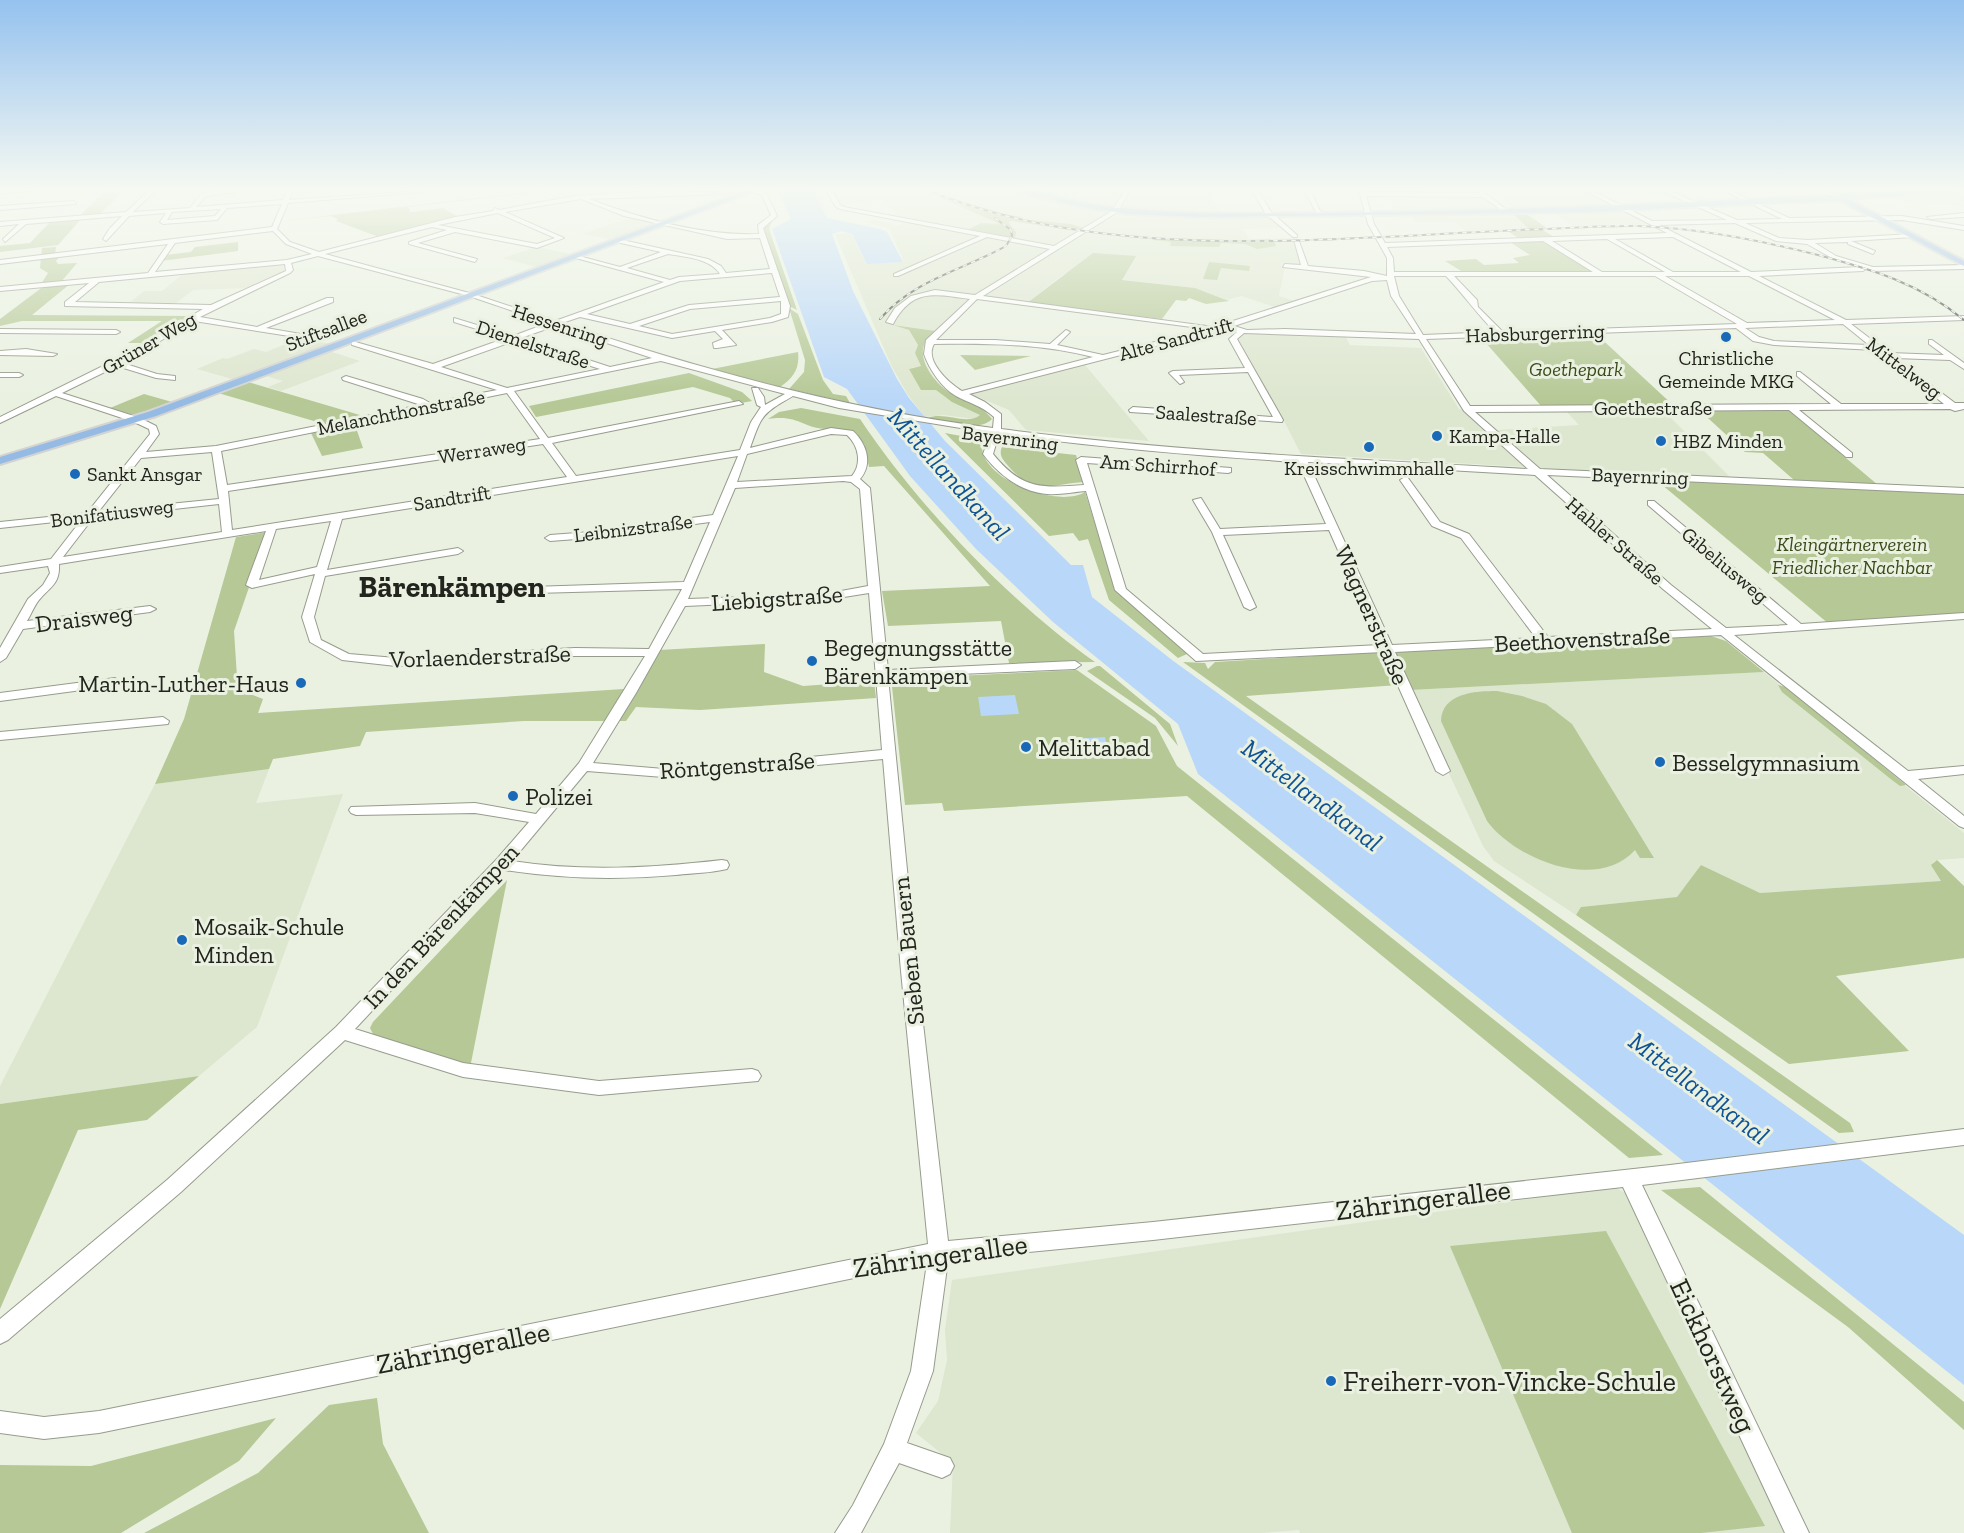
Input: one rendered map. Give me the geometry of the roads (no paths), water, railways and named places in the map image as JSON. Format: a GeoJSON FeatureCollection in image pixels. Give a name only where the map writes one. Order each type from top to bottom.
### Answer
{"type":"FeatureCollection","features":[{"type":"Feature","properties":{"kind":"main road","name":"Stiftsallee"},"geometry":{"type":"LineString","coordinates":[[0,461],[137,420],[571,259]]}},
{"type":"Feature","properties":{"kind":"street"},"geometry":{"type":"LineString","coordinates":[[0,262],[31,259]]}},
{"type":"Feature","properties":{"kind":"street"},"geometry":{"type":"LineString","coordinates":[[151,274],[161,259]]}},
{"type":"Feature","properties":{"kind":"street"},"geometry":{"type":"LineString","coordinates":[[0,289],[151,274],[237,269],[304,259]]}},
{"type":"Feature","properties":{"kind":"street","name":"Hessenring"},"geometry":{"type":"LineString","coordinates":[[334,259],[471,295],[788,400]]}},
{"type":"Feature","properties":{"kind":"street"},"geometry":{"type":"LineString","coordinates":[[470,259],[475,260]]}},
{"type":"Feature","properties":{"kind":"street"},"geometry":{"type":"LineString","coordinates":[[582,259],[670,282]]}},
{"type":"Feature","properties":{"kind":"street"},"geometry":{"type":"LineString","coordinates":[[622,268],[649,259]]}},
{"type":"Feature","properties":{"kind":"street"},"geometry":{"type":"LineString","coordinates":[[695,259],[714,263],[724,275]]}},
{"type":"Feature","properties":{"kind":"street"},"geometry":{"type":"LineString","coordinates":[[581,315],[672,336],[781,317],[787,312],[771,259]]}},
{"type":"Feature","properties":{"kind":"street"},"geometry":{"type":"LineString","coordinates":[[896,275],[933,259]]}},
{"type":"Feature","properties":{"kind":"street"},"geometry":{"type":"LineString","coordinates":[[993,434],[999,425],[998,416],[988,407],[959,394],[941,379],[927,354],[929,342],[976,297],[1038,259]]}},
{"type":"Feature","properties":{"kind":"street"},"geometry":{"type":"LineString","coordinates":[[1302,259],[1305,267]]}},
{"type":"Feature","properties":{"kind":"street","name":"Hahler Straße"},"geometry":{"type":"LineString","coordinates":[[1390,259],[1395,296],[1467,409],[1618,545],[1964,823]]}},
{"type":"Feature","properties":{"kind":"street"},"geometry":{"type":"LineString","coordinates":[[1576,259],[1602,274]]}},
{"type":"Feature","properties":{"kind":"street"},"geometry":{"type":"LineString","coordinates":[[1645,259],[1673,274]]}},
{"type":"Feature","properties":{"kind":"street","name":"Mittelweg"},"geometry":{"type":"LineString","coordinates":[[1719,259],[1844,322],[1964,414]]}},
{"type":"Feature","properties":{"kind":"street"},"geometry":{"type":"LineString","coordinates":[[1839,259],[1873,269],[1964,265]]}},
{"type":"Feature","properties":{"kind":"street"},"geometry":{"type":"LineString","coordinates":[[2,273],[11,261]]}},
{"type":"Feature","properties":{"kind":"street","name":"Grüner Weg"},"geometry":{"type":"LineString","coordinates":[[0,420],[116,363],[212,307],[288,272],[290,270],[287,262]]}},
{"type":"Feature","properties":{"kind":"street"},"geometry":{"type":"LineString","coordinates":[[1285,266],[1364,273],[1378,277]]}},
{"type":"Feature","properties":{"kind":"street","name":"Alte Sandtrift"},"geometry":{"type":"LineString","coordinates":[[959,394],[1223,327],[1378,277],[1749,274],[1863,269]]}},
{"type":"Feature","properties":{"kind":"street"},"geometry":{"type":"LineString","coordinates":[[433,367],[670,282],[692,277],[775,271]]}},
{"type":"Feature","properties":{"kind":"street"},"geometry":{"type":"LineString","coordinates":[[1656,274],[1743,326],[1756,339],[1774,344],[1878,348]]}},
{"type":"Feature","properties":{"kind":"street"},"geometry":{"type":"LineString","coordinates":[[1449,275],[1474,302],[1474,307],[1501,334]]}},
{"type":"Feature","properties":{"kind":"street"},"geometry":{"type":"LineString","coordinates":[[98,279],[68,304],[212,307]]}},
{"type":"Feature","properties":{"kind":"street","name":"Habsburgerring"},"geometry":{"type":"LineString","coordinates":[[890,322],[901,304],[920,294],[944,292],[1223,327],[1241,332],[1286,331],[1421,337],[1964,318]]}},
{"type":"Feature","properties":{"kind":"street"},"geometry":{"type":"LineString","coordinates":[[632,326],[689,307],[783,298]]}},
{"type":"Feature","properties":{"kind":"street"},"geometry":{"type":"LineString","coordinates":[[259,328],[330,300]]}},
{"type":"Feature","properties":{"kind":"street"},"geometry":{"type":"LineString","coordinates":[[192,318],[318,339]]}},
{"type":"Feature","properties":{"kind":"street","name":"Diemelstraße"},"geometry":{"type":"LineString","coordinates":[[457,320],[610,370]]}},
{"type":"Feature","properties":{"kind":"street"},"geometry":{"type":"LineString","coordinates":[[717,329],[728,340]]}},
{"type":"Feature","properties":{"kind":"street"},"geometry":{"type":"LineString","coordinates":[[0,331],[116,332]]}},
{"type":"Feature","properties":{"kind":"street"},"geometry":{"type":"LineString","coordinates":[[1053,345],[1066,332]]}},
{"type":"Feature","properties":{"kind":"street"},"geometry":{"type":"LineString","coordinates":[[1180,382],[1173,373],[1250,370],[1233,339],[1241,332]]}},
{"type":"Feature","properties":{"kind":"street"},"geometry":{"type":"LineString","coordinates":[[929,342],[1005,337],[1053,345],[1103,358]]}},
{"type":"Feature","properties":{"kind":"street"},"geometry":{"type":"LineString","coordinates":[[1932,342],[1948,353],[1950,358]]}},
{"type":"Feature","properties":{"kind":"street"},"geometry":{"type":"LineString","coordinates":[[356,343],[510,390],[573,479]]}},
{"type":"Feature","properties":{"kind":"street"},"geometry":{"type":"LineString","coordinates":[[0,353],[28,351],[53,354]]}},
{"type":"Feature","properties":{"kind":"street"},"geometry":{"type":"LineString","coordinates":[[1887,355],[1950,358],[1964,367]]}},
{"type":"Feature","properties":{"kind":"street","name":"Hessenring"},"geometry":{"type":"LineString","coordinates":[[661,359],[788,400]]}},
{"type":"Feature","properties":{"kind":"street","name":"Melanchthonstraße"},"geometry":{"type":"LineString","coordinates":[[139,455],[216,449],[661,359]]}},
{"type":"Feature","properties":{"kind":"street"},"geometry":{"type":"LineString","coordinates":[[116,363],[156,376],[172,378]]}},
{"type":"Feature","properties":{"kind":"street","name":"Saalestraße"},"geometry":{"type":"LineString","coordinates":[[1133,410],[1279,420],[1250,370]]}},
{"type":"Feature","properties":{"kind":"street"},"geometry":{"type":"LineString","coordinates":[[1800,374],[1839,406]]}},
{"type":"Feature","properties":{"kind":"street"},"geometry":{"type":"LineString","coordinates":[[0,375],[19,375]]}},
{"type":"Feature","properties":{"kind":"street"},"geometry":{"type":"LineString","coordinates":[[346,378],[420,401],[428,406]]}},
{"type":"Feature","properties":{"kind":"street"},"geometry":{"type":"LineString","coordinates":[[755,390],[760,397],[761,405],[788,400]]}},
{"type":"Feature","properties":{"kind":"street"},"geometry":{"type":"LineString","coordinates":[[1,654],[34,599],[47,587],[55,573],[55,561],[88,516],[139,455],[155,431],[137,420],[55,393]]}},
{"type":"Feature","properties":{"kind":"street"},"geometry":{"type":"LineString","coordinates":[[755,422],[788,400]]}},
{"type":"Feature","properties":{"kind":"street","name":"Bayernring"},"geometry":{"type":"LineString","coordinates":[[788,400],[946,427],[1137,452],[1207,453],[1538,472],[1964,491]]}},
{"type":"Feature","properties":{"kind":"street","name":"Bayernring"},"geometry":{"type":"LineString","coordinates":[[788,400],[839,405],[946,427]]}},
{"type":"Feature","properties":{"kind":"street"},"geometry":{"type":"LineString","coordinates":[[973,400],[990,405],[1006,417],[1007,436],[995,450],[1001,467]]}},
{"type":"Feature","properties":{"kind":"street","name":"Werraweg"},"geometry":{"type":"LineString","coordinates":[[223,489],[558,439],[738,404]]}},
{"type":"Feature","properties":{"kind":"street","name":"In den Bärenkämpen"},"geometry":{"type":"LineString","coordinates":[[0,1333],[174,1186],[342,1032],[501,864],[584,766],[630,693],[681,603],[715,518],[731,485],[761,405]]}},
{"type":"Feature","properties":{"kind":"street","name":"Goethestraße"},"geometry":{"type":"LineString","coordinates":[[1467,409],[1964,406]]}},
{"type":"Feature","properties":{"kind":"street"},"geometry":{"type":"LineString","coordinates":[[1792,408],[1850,455]]}},
{"type":"Feature","properties":{"kind":"street","name":"Sandtrift"},"geometry":{"type":"LineString","coordinates":[[0,570],[744,452],[824,432],[845,432],[856,438],[863,467],[861,473],[854,478]]}},
{"type":"Feature","properties":{"kind":"street","name":"Am Schirrhof"},"geometry":{"type":"LineString","coordinates":[[993,434],[988,454],[1020,483],[1032,488],[1055,491],[1088,488]]}},
{"type":"Feature","properties":{"kind":"street"},"geometry":{"type":"LineString","coordinates":[[216,449],[223,489],[227,534]]}},
{"type":"Feature","properties":{"kind":"street","name":"Wagnerstraße"},"geometry":{"type":"LineString","coordinates":[[1301,458],[1443,771]]}},
{"type":"Feature","properties":{"kind":"street","name":"Am Schirrhof"},"geometry":{"type":"LineString","coordinates":[[1200,658],[1121,590],[1081,460],[1228,470]]}},
{"type":"Feature","properties":{"kind":"street"},"geometry":{"type":"LineString","coordinates":[[731,485],[854,478]]}},
{"type":"Feature","properties":{"kind":"street","name":"Sieben Bauern"},"geometry":{"type":"LineString","coordinates":[[847,1533],[861,1513],[893,1450],[922,1371],[939,1251],[881,674],[865,488],[854,478]]}},
{"type":"Feature","properties":{"kind":"street"},"geometry":{"type":"LineString","coordinates":[[1405,480],[1436,524],[1465,536],[1545,641]]}},
{"type":"Feature","properties":{"kind":"street"},"geometry":{"type":"LineString","coordinates":[[1198,500],[1217,532],[1250,607]]}},
{"type":"Feature","properties":{"kind":"street","name":"Bonifatiusweg"},"geometry":{"type":"LineString","coordinates":[[0,525],[224,501]]}},
{"type":"Feature","properties":{"kind":"street","name":"Gibeliusweg"},"geometry":{"type":"LineString","coordinates":[[1651,503],[1798,628]]}},
{"type":"Feature","properties":{"kind":"street","name":"Vorlaenderstraße"},"geometry":{"type":"LineString","coordinates":[[337,517],[308,617],[316,642],[346,657],[418,662],[575,652],[652,653]]}},
{"type":"Feature","properties":{"kind":"street","name":"Leibnizstraße"},"geometry":{"type":"LineString","coordinates":[[550,538],[590,535],[715,518]]}},
{"type":"Feature","properties":{"kind":"street"},"geometry":{"type":"LineString","coordinates":[[272,527],[252,585],[458,551]]}},
{"type":"Feature","properties":{"kind":"street"},"geometry":{"type":"LineString","coordinates":[[1217,532],[1332,527]]}},
{"type":"Feature","properties":{"kind":"street"},"geometry":{"type":"LineString","coordinates":[[503,591],[688,585]]}},
{"type":"Feature","properties":{"kind":"street","name":"Liebigstraße"},"geometry":{"type":"LineString","coordinates":[[681,603],[825,597],[873,589]]}},
{"type":"Feature","properties":{"kind":"street","name":"Draisweg"},"geometry":{"type":"LineString","coordinates":[[18,626],[150,609]]}},
{"type":"Feature","properties":{"kind":"street","name":"Beethovenstraße"},"geometry":{"type":"LineString","coordinates":[[1200,658],[1798,628],[1964,616]]}},
{"type":"Feature","properties":{"kind":"street"},"geometry":{"type":"LineString","coordinates":[[881,674],[1076,665]]}},
{"type":"Feature","properties":{"kind":"street"},"geometry":{"type":"LineString","coordinates":[[0,697],[115,682]]}},
{"type":"Feature","properties":{"kind":"street"},"geometry":{"type":"LineString","coordinates":[[0,736],[163,721]]}},
{"type":"Feature","properties":{"kind":"street","name":"Röntgenstraße"},"geometry":{"type":"LineString","coordinates":[[584,766],[676,774],[890,754]]}},
{"type":"Feature","properties":{"kind":"street"},"geometry":{"type":"LineString","coordinates":[[1905,776],[1964,770]]}},
{"type":"Feature","properties":{"kind":"street"},"geometry":{"type":"LineString","coordinates":[[356,810],[466,808],[539,819]]}},
{"type":"Feature","properties":{"kind":"street"},"geometry":{"type":"LineString","coordinates":[[501,864],[558,873],[600,875],[645,874],[722,865]]}},
{"type":"Feature","properties":{"kind":"street"},"geometry":{"type":"LineString","coordinates":[[342,1032],[471,1072],[599,1088],[752,1076]]}},
{"type":"Feature","properties":{"kind":"street","name":"Zähringerallee"},"geometry":{"type":"LineString","coordinates":[[0,1422],[44,1428],[99,1422],[939,1251],[1153,1231],[1571,1183],[1629,1179],[1891,1144],[1964,1137]]}},
{"type":"Feature","properties":{"kind":"street","name":"Eickhorstweg"},"geometry":{"type":"LineString","coordinates":[[1629,1179],[1797,1533]]}},
{"type":"Feature","properties":{"kind":"street"},"geometry":{"type":"LineString","coordinates":[[893,1450],[942,1466]]}},
{"type":"Feature","properties":{"kind":"water","name":"Mittellandkanal"},"geometry":{"type":"Polygon","coordinates":[[[782,259],[841,259],[853,291],[897,379],[909,398],[945,441],[1071,565],[1083,565],[1092,597],[1172,660],[1964,1235],[1964,1385],[1198,774],[1178,724],[1053,622],[976,549],[910,476],[847,389],[824,377],[782,259]]]}},
{"type":"Feature","properties":{"kind":"water"},"geometry":{"type":"Polygon","coordinates":[[[864,259],[901,259],[903,262],[867,264],[864,259]]]}},
{"type":"Feature","properties":{"kind":"water"},"geometry":{"type":"Polygon","coordinates":[[[1015,695],[1019,714],[981,716],[978,697],[1015,695]]]}},
{"type":"Feature","properties":{"kind":"water"},"geometry":{"type":"Polygon","coordinates":[[[1105,737],[1108,750],[1075,752],[1071,739],[1105,737]]]}},
{"type":"Feature","properties":{"kind":"railway"},"geometry":{"type":"LineString","coordinates":[[880,319],[893,306],[923,285],[980,259]]}},
{"type":"Feature","properties":{"kind":"railway"},"geometry":{"type":"LineString","coordinates":[[1832,259],[1876,272],[1913,287],[1948,307],[1964,320]]}},
{"type":"Feature","properties":{"kind":"place","name":"Christliche Gemeinde MKG"},"geometry":{"type":"Point","coordinates":[1726,337]}},
{"type":"Feature","properties":{"kind":"place","name":"Kampa-Halle"},"geometry":{"type":"Point","coordinates":[1437,436]}},
{"type":"Feature","properties":{"kind":"place","name":"HBZ Minden"},"geometry":{"type":"Point","coordinates":[1661,441]}},
{"type":"Feature","properties":{"kind":"place","name":"Kreisschwimmhalle"},"geometry":{"type":"Point","coordinates":[1369,447]}},
{"type":"Feature","properties":{"kind":"place","name":"Sankt Ansgar"},"geometry":{"type":"Point","coordinates":[75,474]}},
{"type":"Feature","properties":{"kind":"place","name":"Begegnungsstätte Bärenkämpen"},"geometry":{"type":"Point","coordinates":[812,661]}},
{"type":"Feature","properties":{"kind":"place","name":"Martin-Luther-Haus"},"geometry":{"type":"Point","coordinates":[301,683]}},
{"type":"Feature","properties":{"kind":"place","name":"Melittabad"},"geometry":{"type":"Point","coordinates":[1026,747]}},
{"type":"Feature","properties":{"kind":"place","name":"Besselgymnasium"},"geometry":{"type":"Point","coordinates":[1660,762]}},
{"type":"Feature","properties":{"kind":"place","name":"Polizei"},"geometry":{"type":"Point","coordinates":[513,796]}},
{"type":"Feature","properties":{"kind":"place","name":"Mosaik-Schule Minden"},"geometry":{"type":"Point","coordinates":[182,940]}},
{"type":"Feature","properties":{"kind":"place","name":"Freiherr-von-Vincke-Schule"},"geometry":{"type":"Point","coordinates":[1331,1381]}},
{"type":"Feature","properties":{"kind":"district","name":"Bärenkämpen"},"geometry":{"type":"Point","coordinates":[452,587]}},
{"type":"Feature","properties":{"kind":"park label","name":"Goethepark"},"geometry":{"type":"Point","coordinates":[1576,369]}},
{"type":"Feature","properties":{"kind":"park label","name":"Kleingärtnerverein Friedlicher Nachbar"},"geometry":{"type":"Point","coordinates":[1852,556]}}]}
